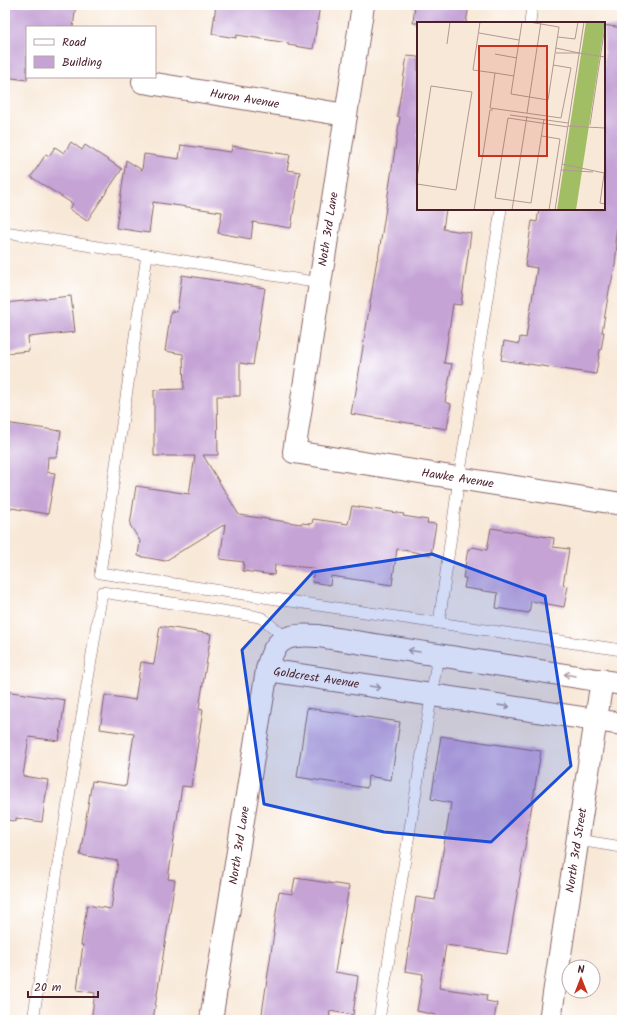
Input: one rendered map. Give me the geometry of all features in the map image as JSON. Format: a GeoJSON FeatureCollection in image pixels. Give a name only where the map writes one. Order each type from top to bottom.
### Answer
{"type":"FeatureCollection","features":[{"type":"Feature","properties":{"kind":"street","name":"Noth 3rd Lane"},"geometry":{"type":"LineString","coordinates":[[294,452],[363,5]]}},
{"type":"Feature","properties":{"kind":"street","name":"Huron Avenue"},"geometry":{"type":"LineString","coordinates":[[143,82],[346,115]]}},
{"type":"Feature","properties":{"kind":"street","name":"Hawke Avenue"},"geometry":{"type":"LineString","coordinates":[[294,452],[622,504]]}},
{"type":"Feature","properties":{"kind":"street"},"geometry":{"type":"LineString","coordinates":[[286,638],[301,635],[318,636],[612,682]]}},
{"type":"Feature","properties":{"kind":"street","name":"Goldcrest Avenue"},"geometry":{"type":"LineString","coordinates":[[286,638],[275,646],[270,656],[267,670],[622,724]]}},
{"type":"Feature","properties":{"kind":"street","name":"North 3rd Lane"},"geometry":{"type":"LineString","coordinates":[[211,1020],[267,670]]}},
{"type":"Feature","properties":{"kind":"street","name":"North 3rd Street"},"geometry":{"type":"LineString","coordinates":[[550,1020],[596,720],[612,682]]}},
{"type":"Feature","properties":{"kind":"lane"},"geometry":{"type":"LineString","coordinates":[[530,22],[532,5]]}},
{"type":"Feature","properties":{"kind":"lane"},"geometry":{"type":"LineString","coordinates":[[439,623],[459,478],[501,210]]}},
{"type":"Feature","properties":{"kind":"lane"},"geometry":{"type":"LineString","coordinates":[[5,232],[320,283]]}},
{"type":"Feature","properties":{"kind":"lane"},"geometry":{"type":"LineString","coordinates":[[147,255],[100,573],[622,650]]}},
{"type":"Feature","properties":{"kind":"lane"},"geometry":{"type":"LineString","coordinates":[[33,1020],[102,592],[254,616],[262,618],[286,638]]}},
{"type":"Feature","properties":{"kind":"lane"},"geometry":{"type":"LineString","coordinates":[[379,1020],[438,655]]}},
{"type":"Feature","properties":{"kind":"lane"},"geometry":{"type":"LineString","coordinates":[[578,840],[622,847]]}},
{"type":"Feature","properties":{"kind":"highlighted area"},"geometry":{"type":"Polygon","coordinates":[[[432,554],[545,596],[571,766],[491,842],[384,832],[264,804],[242,650],[313,572],[432,554]]]}},
{"type":"Feature","properties":{"kind":"building"},"geometry":{"type":"Polygon","coordinates":[[[5,5],[76,5],[73,26],[26,26],[27,80],[5,77],[5,5]]]}},
{"type":"Feature","properties":{"kind":"building"},"geometry":{"type":"Polygon","coordinates":[[[216,5],[262,5],[284,8],[285,5],[320,5],[313,49],[288,45],[288,43],[237,35],[236,38],[212,34],[216,5]]]}},
{"type":"Feature","properties":{"kind":"building"},"geometry":{"type":"Polygon","coordinates":[[[415,5],[469,5],[466,22],[413,23],[415,5]]]}},
{"type":"Feature","properties":{"kind":"building"},"geometry":{"type":"Polygon","coordinates":[[[605,25],[622,28],[622,190],[615,243],[617,244],[615,265],[610,285],[602,332],[604,332],[596,374],[501,360],[504,341],[519,344],[520,337],[526,338],[537,268],[525,266],[532,221],[537,222],[539,210],[605,210],[605,25]]]}},
{"type":"Feature","properties":{"kind":"building"},"geometry":{"type":"Polygon","coordinates":[[[407,56],[417,57],[417,210],[446,210],[443,229],[471,233],[461,305],[453,304],[444,363],[452,364],[445,402],[451,404],[447,429],[351,414],[378,259],[400,117],[397,116],[407,56]]]}},
{"type":"Feature","properties":{"kind":"building"},"geometry":{"type":"Polygon","coordinates":[[[71,142],[82,150],[85,145],[122,169],[87,221],[69,209],[73,204],[31,177],[46,154],[49,156],[55,147],[64,153],[71,142]]]}},
{"type":"Feature","properties":{"kind":"building"},"geometry":{"type":"Polygon","coordinates":[[[181,145],[231,152],[232,146],[290,155],[287,170],[300,172],[291,228],[253,222],[251,239],[218,233],[222,212],[153,202],[149,233],[116,228],[126,160],[142,170],[144,154],[179,159],[181,145]]]}},
{"type":"Feature","properties":{"kind":"building"},"geometry":{"type":"Polygon","coordinates":[[[182,275],[265,288],[253,365],[240,363],[240,396],[217,396],[218,455],[203,455],[239,515],[301,524],[312,524],[313,519],[348,524],[352,506],[404,514],[403,516],[428,520],[427,523],[436,524],[431,555],[397,549],[392,585],[331,576],[330,585],[312,582],[314,568],[275,565],[274,575],[243,571],[244,562],[220,559],[225,524],[165,561],[138,556],[140,541],[130,525],[136,486],[189,494],[195,456],[154,456],[154,390],[184,389],[183,354],[165,351],[171,311],[177,312],[182,275]]]}},
{"type":"Feature","properties":{"kind":"building"},"geometry":{"type":"Polygon","coordinates":[[[71,296],[75,332],[28,337],[29,351],[8,353],[5,326],[5,303],[71,296]]]}},
{"type":"Feature","properties":{"kind":"building"},"geometry":{"type":"Polygon","coordinates":[[[5,423],[61,431],[57,457],[48,457],[47,472],[55,473],[48,514],[5,507],[5,423]]]}},
{"type":"Feature","properties":{"kind":"building"},"geometry":{"type":"Polygon","coordinates":[[[491,528],[554,538],[553,547],[569,549],[563,585],[568,586],[564,607],[531,601],[529,613],[496,608],[498,593],[464,588],[466,578],[463,578],[468,549],[471,549],[472,547],[487,550],[491,528]]]}},
{"type":"Feature","properties":{"kind":"building"},"geometry":{"type":"Polygon","coordinates":[[[160,626],[211,634],[199,709],[203,710],[191,787],[182,786],[168,879],[175,880],[153,1020],[91,1020],[95,993],[77,990],[83,945],[81,945],[87,905],[111,909],[118,861],[80,855],[92,781],[126,786],[134,734],[100,729],[105,695],[135,700],[141,662],[154,664],[160,626]]]}},
{"type":"Feature","properties":{"kind":"building"},"geometry":{"type":"Polygon","coordinates":[[[5,691],[65,700],[59,741],[29,737],[23,776],[48,780],[42,822],[16,818],[16,821],[5,820],[5,691]]]}},
{"type":"Feature","properties":{"kind":"building"},"geometry":{"type":"Polygon","coordinates":[[[307,708],[400,722],[391,780],[368,776],[367,788],[297,777],[307,708]]]}},
{"type":"Feature","properties":{"kind":"building"},"geometry":{"type":"Polygon","coordinates":[[[441,736],[541,751],[507,954],[446,945],[439,988],[487,995],[486,1001],[497,1003],[494,1020],[435,1020],[436,1015],[417,1011],[423,974],[405,971],[416,897],[435,900],[451,803],[431,799],[441,736]]]}},
{"type":"Feature","properties":{"kind":"building"},"geometry":{"type":"Polygon","coordinates":[[[295,878],[349,886],[335,972],[358,976],[353,1015],[330,1011],[329,1020],[261,1020],[279,892],[292,894],[295,878]]]}}]}
